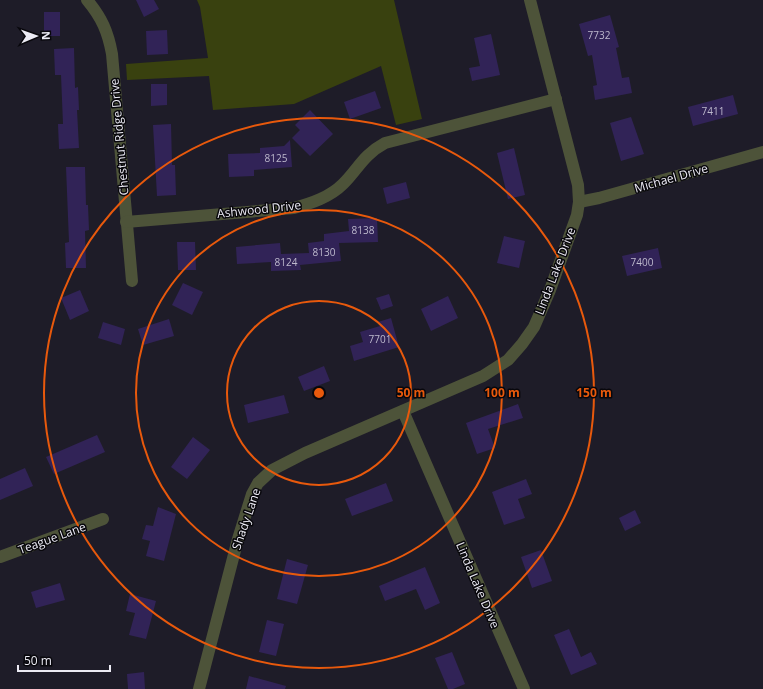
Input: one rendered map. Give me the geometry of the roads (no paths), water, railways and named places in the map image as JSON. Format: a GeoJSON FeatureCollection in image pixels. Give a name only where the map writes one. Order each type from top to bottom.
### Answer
{"type":"FeatureCollection","features":[{"type":"Feature","properties":{"kind":"street","name":"Chestnut Ridge Drive"},"geometry":{"type":"LineString","coordinates":[[87,0],[97,12],[105,28],[112,54],[132,281]]}},
{"type":"Feature","properties":{"kind":"street","name":"Linda Lake Drive"},"geometry":{"type":"LineString","coordinates":[[524,689],[403,411],[483,376],[503,364],[522,344],[534,327],[550,290],[577,215],[579,202],[578,185],[530,0]]}},
{"type":"Feature","properties":{"kind":"street","name":"Ashwood Drive"},"geometry":{"type":"LineString","coordinates":[[126,222],[294,208],[327,196],[342,185],[365,157],[385,143],[556,100]]}},
{"type":"Feature","properties":{"kind":"street","name":"Michael Drive"},"geometry":{"type":"LineString","coordinates":[[579,202],[599,198],[763,152]]}},
{"type":"Feature","properties":{"kind":"street","name":"Shady Lane"},"geometry":{"type":"LineString","coordinates":[[199,689],[238,539],[252,494],[258,483],[272,470],[305,453],[403,411]]}},
{"type":"Feature","properties":{"kind":"street","name":"Teague Lane"},"geometry":{"type":"LineString","coordinates":[[0,557],[103,519]]}}]}
